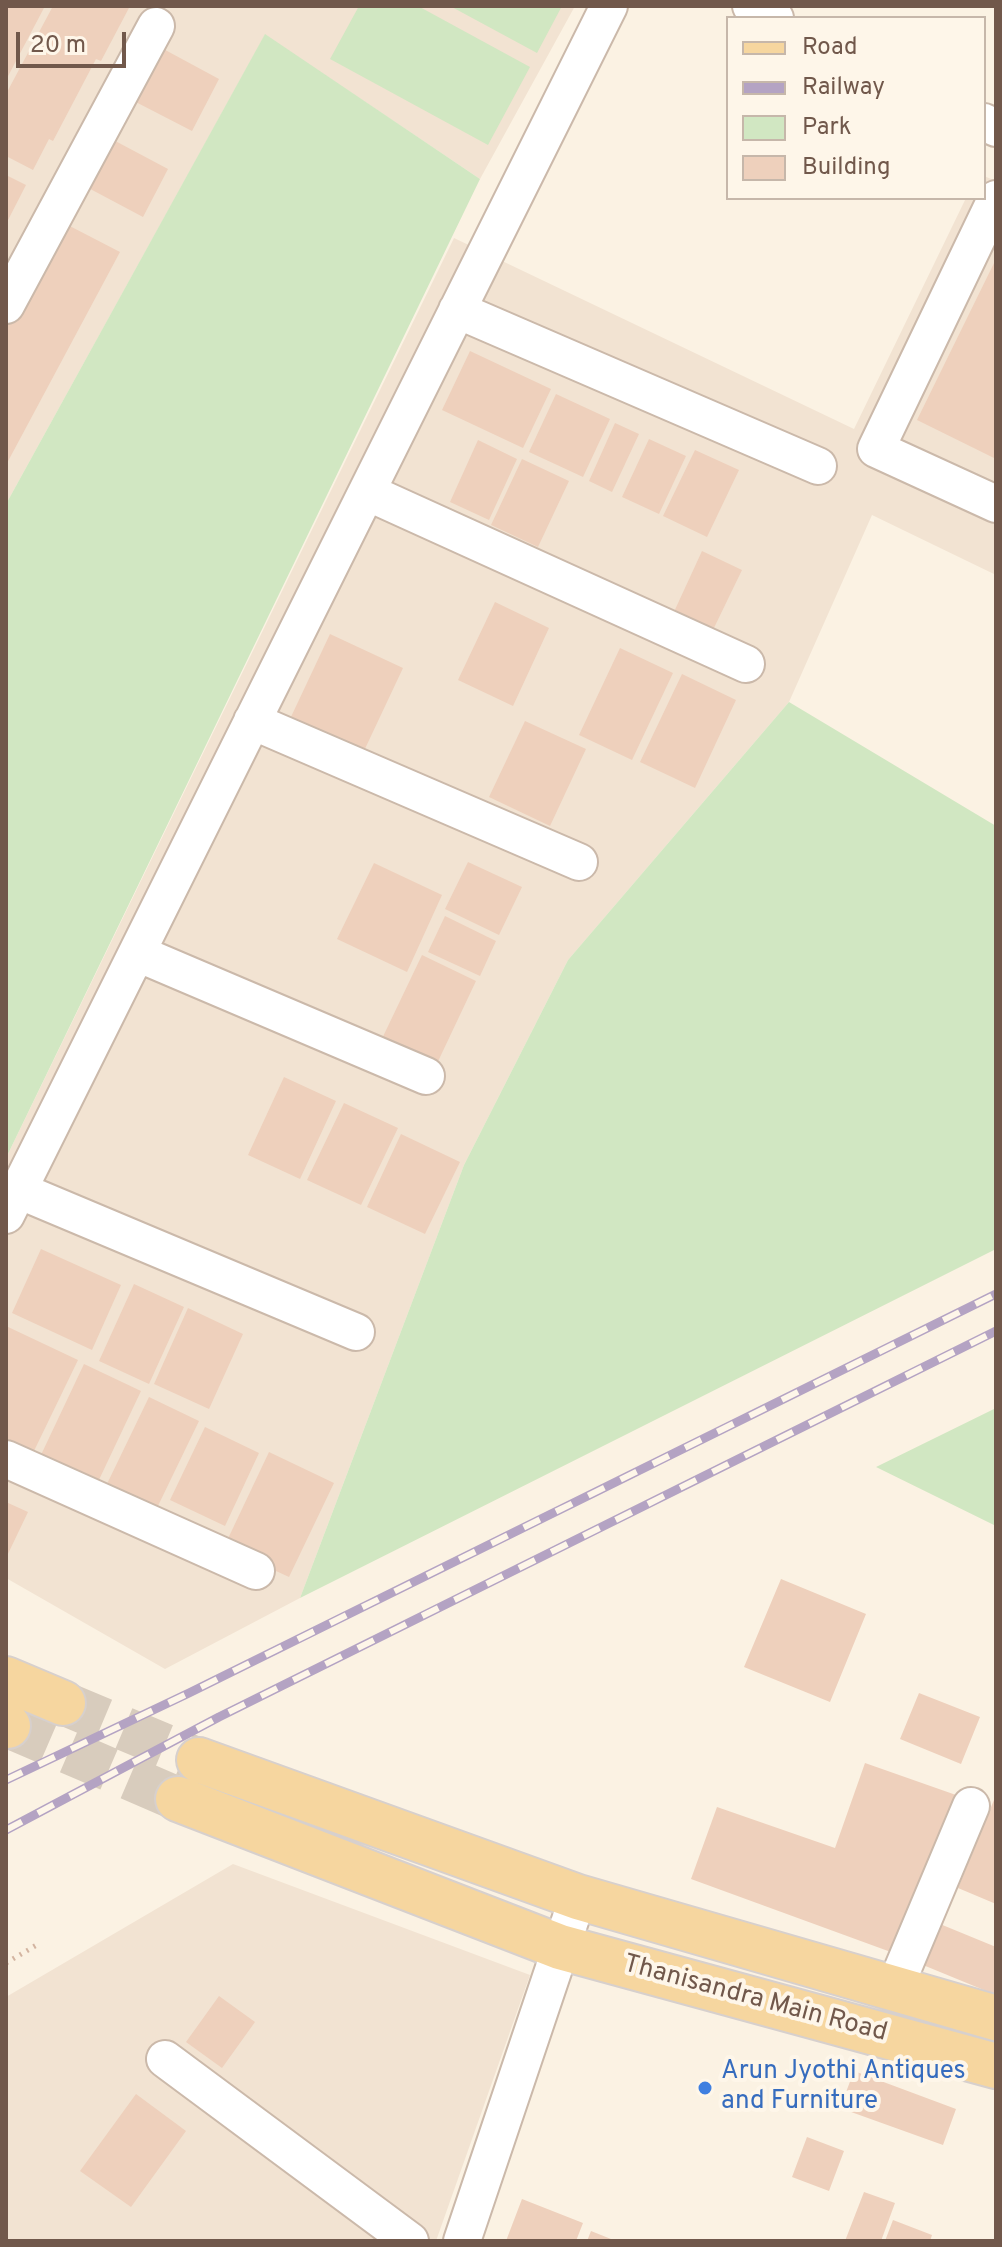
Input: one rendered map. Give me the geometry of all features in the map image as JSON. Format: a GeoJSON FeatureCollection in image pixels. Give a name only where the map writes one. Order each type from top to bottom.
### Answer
{"type":"FeatureCollection","features":[{"type":"Feature","properties":{"kind":"main road"},"geometry":{"type":"LineString","coordinates":[[6,1679],[63,1703]]}},
{"type":"Feature","properties":{"kind":"main road","name":"Thanisandra Main Road"},"geometry":{"type":"LineString","coordinates":[[199,1760],[578,1897],[996,2018]]}},
{"type":"Feature","properties":{"kind":"main road","name":"Thanisandra Main Road"},"geometry":{"type":"LineString","coordinates":[[178,1799],[560,1947],[996,2066]]}},
{"type":"Feature","properties":{"kind":"street"},"geometry":{"type":"LineString","coordinates":[[356,1332],[12,1202],[609,6]]}},
{"type":"Feature","properties":{"kind":"street"},"geometry":{"type":"LineString","coordinates":[[751,6],[771,16]]}},
{"type":"Feature","properties":{"kind":"street"},"geometry":{"type":"LineString","coordinates":[[6,305],[156,26]]}},
{"type":"Feature","properties":{"kind":"street"},"geometry":{"type":"LineString","coordinates":[[994,208],[876,449],[996,504]]}},
{"type":"Feature","properties":{"kind":"street"},"geometry":{"type":"LineString","coordinates":[[457,310],[818,466]]}},
{"type":"Feature","properties":{"kind":"street"},"geometry":{"type":"LineString","coordinates":[[367,492],[746,664]]}},
{"type":"Feature","properties":{"kind":"street"},"geometry":{"type":"LineString","coordinates":[[252,721],[579,862]]}},
{"type":"Feature","properties":{"kind":"street"},"geometry":{"type":"LineString","coordinates":[[137,953],[426,1076]]}},
{"type":"Feature","properties":{"kind":"street"},"geometry":{"type":"LineString","coordinates":[[6,1459],[256,1571]]}},
{"type":"Feature","properties":{"kind":"street"},"geometry":{"type":"LineString","coordinates":[[895,1987],[971,1806]]}},
{"type":"Feature","properties":{"kind":"street"},"geometry":{"type":"LineString","coordinates":[[462,2241],[578,1897]]}},
{"type":"Feature","properties":{"kind":"street"},"geometry":{"type":"LineString","coordinates":[[165,2059],[410,2241]]}},
{"type":"Feature","properties":{"kind":"path"},"geometry":{"type":"LineString","coordinates":[[6,1963],[40,1943]]}},
{"type":"Feature","properties":{"kind":"shaded area"},"geometry":{"type":"Polygon","coordinates":[[[6,6],[575,6],[480,179],[265,35],[6,504],[6,6]]]}},
{"type":"Feature","properties":{"kind":"shaded area"},"geometry":{"type":"Polygon","coordinates":[[[986,177],[996,181],[996,575],[872,515],[789,702],[568,960],[464,1165],[300,1598],[165,1669],[6,1578],[6,1158],[454,238],[854,429],[965,200],[986,200],[986,177]]]}},
{"type":"Feature","properties":{"kind":"shaded area"},"geometry":{"type":"Polygon","coordinates":[[[233,1864],[530,1975],[436,2241],[6,2241],[6,1997],[233,1864]]]}},
{"type":"Feature","properties":{"kind":"green space"},"geometry":{"type":"Polygon","coordinates":[[[359,6],[418,6],[530,67],[488,145],[330,59],[359,6]]]}},
{"type":"Feature","properties":{"kind":"green space"},"geometry":{"type":"Polygon","coordinates":[[[450,6],[562,6],[537,53],[450,6]]]}},
{"type":"Feature","properties":{"kind":"green space"},"geometry":{"type":"Polygon","coordinates":[[[265,34],[480,179],[6,1158],[6,504],[265,34]]]}},
{"type":"Feature","properties":{"kind":"green space"},"geometry":{"type":"Polygon","coordinates":[[[789,702],[996,826],[996,1249],[300,1598],[464,1165],[568,960],[789,702]]]}},
{"type":"Feature","properties":{"kind":"green space"},"geometry":{"type":"Polygon","coordinates":[[[996,1408],[996,1526],[876,1467],[996,1408]]]}},
{"type":"Feature","properties":{"kind":"building"},"geometry":{"type":"Polygon","coordinates":[[[6,6],[45,6],[6,80],[6,6]]]}},
{"type":"Feature","properties":{"kind":"building"},"geometry":{"type":"Polygon","coordinates":[[[53,6],[130,6],[101,61],[96,59],[53,141],[49,139],[33,170],[6,156],[6,94],[53,6]]]}},
{"type":"Feature","properties":{"kind":"building"},"geometry":{"type":"Polygon","coordinates":[[[156,45],[219,79],[192,131],[128,98],[156,45]]]}},
{"type":"Feature","properties":{"kind":"building"},"geometry":{"type":"Polygon","coordinates":[[[104,135],[168,169],[143,217],[79,183],[104,135]]]}},
{"type":"Feature","properties":{"kind":"building"},"geometry":{"type":"Polygon","coordinates":[[[6,175],[26,185],[6,224],[6,175]]]}},
{"type":"Feature","properties":{"kind":"building"},"geometry":{"type":"Polygon","coordinates":[[[62,222],[120,252],[6,465],[6,323],[62,222]]]}},
{"type":"Feature","properties":{"kind":"building"},"geometry":{"type":"Polygon","coordinates":[[[996,259],[996,459],[917,420],[996,259]]]}},
{"type":"Feature","properties":{"kind":"building"},"geometry":{"type":"Polygon","coordinates":[[[470,351],[551,389],[523,448],[442,410],[470,351]]]}},
{"type":"Feature","properties":{"kind":"building"},"geometry":{"type":"Polygon","coordinates":[[[556,394],[610,419],[583,477],[529,452],[556,394]]]}},
{"type":"Feature","properties":{"kind":"building"},"geometry":{"type":"Polygon","coordinates":[[[615,423],[639,434],[612,492],[589,481],[615,423]]]}},
{"type":"Feature","properties":{"kind":"building"},"geometry":{"type":"Polygon","coordinates":[[[649,439],[686,456],[659,514],[622,497],[649,439]]]}},
{"type":"Feature","properties":{"kind":"building"},"geometry":{"type":"Polygon","coordinates":[[[478,440],[517,459],[489,520],[450,502],[478,440]]]}},
{"type":"Feature","properties":{"kind":"building"},"geometry":{"type":"Polygon","coordinates":[[[695,450],[739,470],[707,537],[663,516],[695,450]]]}},
{"type":"Feature","properties":{"kind":"building"},"geometry":{"type":"Polygon","coordinates":[[[522,459],[569,481],[538,547],[491,525],[522,459]]]}},
{"type":"Feature","properties":{"kind":"building"},"geometry":{"type":"Polygon","coordinates":[[[702,551],[742,570],[712,632],[673,614],[702,551]]]}},
{"type":"Feature","properties":{"kind":"building"},"geometry":{"type":"Polygon","coordinates":[[[495,602],[549,628],[513,706],[458,680],[495,602]]]}},
{"type":"Feature","properties":{"kind":"building"},"geometry":{"type":"Polygon","coordinates":[[[330,634],[403,668],[363,753],[290,719],[330,634]]]}},
{"type":"Feature","properties":{"kind":"building"},"geometry":{"type":"Polygon","coordinates":[[[620,648],[673,673],[632,760],[579,735],[620,648]]]}},
{"type":"Feature","properties":{"kind":"building"},"geometry":{"type":"Polygon","coordinates":[[[682,674],[736,700],[695,788],[640,762],[682,674]]]}},
{"type":"Feature","properties":{"kind":"building"},"geometry":{"type":"Polygon","coordinates":[[[525,721],[586,749],[550,826],[489,797],[525,721]]]}},
{"type":"Feature","properties":{"kind":"building"},"geometry":{"type":"Polygon","coordinates":[[[468,862],[522,887],[499,935],[445,909],[468,862]]]}},
{"type":"Feature","properties":{"kind":"building"},"geometry":{"type":"Polygon","coordinates":[[[374,863],[442,895],[407,972],[337,939],[374,863]]]}},
{"type":"Feature","properties":{"kind":"building"},"geometry":{"type":"Polygon","coordinates":[[[445,916],[496,941],[480,976],[428,952],[445,916]]]}},
{"type":"Feature","properties":{"kind":"building"},"geometry":{"type":"Polygon","coordinates":[[[422,955],[476,981],[433,1072],[378,1047],[422,955]]]}},
{"type":"Feature","properties":{"kind":"building"},"geometry":{"type":"Polygon","coordinates":[[[284,1077],[336,1101],[300,1179],[248,1155],[284,1077]]]}},
{"type":"Feature","properties":{"kind":"building"},"geometry":{"type":"Polygon","coordinates":[[[344,1103],[398,1128],[361,1205],[307,1180],[344,1103]]]}},
{"type":"Feature","properties":{"kind":"building"},"geometry":{"type":"Polygon","coordinates":[[[401,1134],[460,1162],[425,1234],[367,1207],[401,1134]]]}},
{"type":"Feature","properties":{"kind":"building"},"geometry":{"type":"Polygon","coordinates":[[[41,1249],[121,1285],[92,1350],[12,1313],[41,1249]]]}},
{"type":"Feature","properties":{"kind":"building"},"geometry":{"type":"Polygon","coordinates":[[[134,1284],[184,1307],[149,1384],[99,1361],[134,1284]]]}},
{"type":"Feature","properties":{"kind":"building"},"geometry":{"type":"Polygon","coordinates":[[[188,1308],[243,1334],[209,1409],[154,1384],[188,1308]]]}},
{"type":"Feature","properties":{"kind":"building"},"geometry":{"type":"Polygon","coordinates":[[[6,1326],[78,1360],[33,1453],[6,1440],[6,1326]]]}},
{"type":"Feature","properties":{"kind":"building"},"geometry":{"type":"Polygon","coordinates":[[[84,1364],[141,1391],[97,1484],[40,1457],[84,1364]]]}},
{"type":"Feature","properties":{"kind":"building"},"geometry":{"type":"Polygon","coordinates":[[[149,1397],[199,1421],[156,1510],[106,1486],[149,1397]]]}},
{"type":"Feature","properties":{"kind":"building"},"geometry":{"type":"Polygon","coordinates":[[[205,1427],[259,1453],[225,1526],[170,1500],[205,1427]]]}},
{"type":"Feature","properties":{"kind":"building"},"geometry":{"type":"Polygon","coordinates":[[[269,1452],[334,1483],[289,1577],[224,1547],[269,1452]]]}},
{"type":"Feature","properties":{"kind":"building"},"geometry":{"type":"Polygon","coordinates":[[[6,1502],[28,1512],[6,1558],[6,1502]]]}},
{"type":"Feature","properties":{"kind":"building"},"geometry":{"type":"Polygon","coordinates":[[[781,1579],[866,1614],[830,1702],[744,1667],[781,1579]]]}},
{"type":"Feature","properties":{"kind":"building"},"geometry":{"type":"Polygon","coordinates":[[[919,1693],[980,1717],[961,1764],[900,1739],[919,1693]]]}},
{"type":"Feature","properties":{"kind":"building"},"geometry":{"type":"Polygon","coordinates":[[[865,1763],[956,1795],[899,1955],[691,1879],[717,1807],[835,1848],[865,1763]]]}},
{"type":"Feature","properties":{"kind":"building"},"geometry":{"type":"Polygon","coordinates":[[[996,1795],[996,1904],[958,1888],[996,1795]]]}},
{"type":"Feature","properties":{"kind":"building"},"geometry":{"type":"Polygon","coordinates":[[[940,1924],[996,1947],[996,1995],[923,1965],[940,1924]]]}},
{"type":"Feature","properties":{"kind":"building"},"geometry":{"type":"Polygon","coordinates":[[[219,1996],[255,2022],[222,2068],[186,2042],[219,1996]]]}},
{"type":"Feature","properties":{"kind":"building"},"geometry":{"type":"Polygon","coordinates":[[[854,2071],[956,2109],[943,2145],[840,2108],[854,2071]]]}},
{"type":"Feature","properties":{"kind":"building"},"geometry":{"type":"Polygon","coordinates":[[[136,2094],[186,2131],[131,2207],[80,2171],[136,2094]]]}},
{"type":"Feature","properties":{"kind":"building"},"geometry":{"type":"Polygon","coordinates":[[[807,2137],[844,2151],[829,2191],[792,2177],[807,2137]]]}},
{"type":"Feature","properties":{"kind":"building"},"geometry":{"type":"Polygon","coordinates":[[[864,2192],[895,2203],[881,2241],[845,2241],[864,2192]]]}},
{"type":"Feature","properties":{"kind":"building"},"geometry":{"type":"Polygon","coordinates":[[[522,2199],[583,2223],[576,2241],[506,2241],[522,2199]]]}},
{"type":"Feature","properties":{"kind":"building"},"geometry":{"type":"Polygon","coordinates":[[[893,2220],[932,2235],[930,2241],[885,2241],[893,2220]]]}},
{"type":"Feature","properties":{"kind":"building"},"geometry":{"type":"Polygon","coordinates":[[[591,2231],[616,2241],[587,2241],[591,2231]]]}},
{"type":"Feature","properties":{"kind":"tunnel"},"geometry":{"type":"LineString","coordinates":[[63,1703],[199,1760]]}},
{"type":"Feature","properties":{"kind":"tunnel"},"geometry":{"type":"LineString","coordinates":[[8,1726],[178,1799]]}},
{"type":"Feature","properties":{"kind":"railway"},"geometry":{"type":"LineString","coordinates":[[6,1780],[189,1693],[996,1294]]}},
{"type":"Feature","properties":{"kind":"railway"},"geometry":{"type":"LineString","coordinates":[[6,1830],[219,1717],[996,1331]]}},
{"type":"Feature","properties":{"kind":"place","name":"Arun Jyothi Antiques and Furniture"},"geometry":{"type":"Point","coordinates":[705,2088]}}]}
